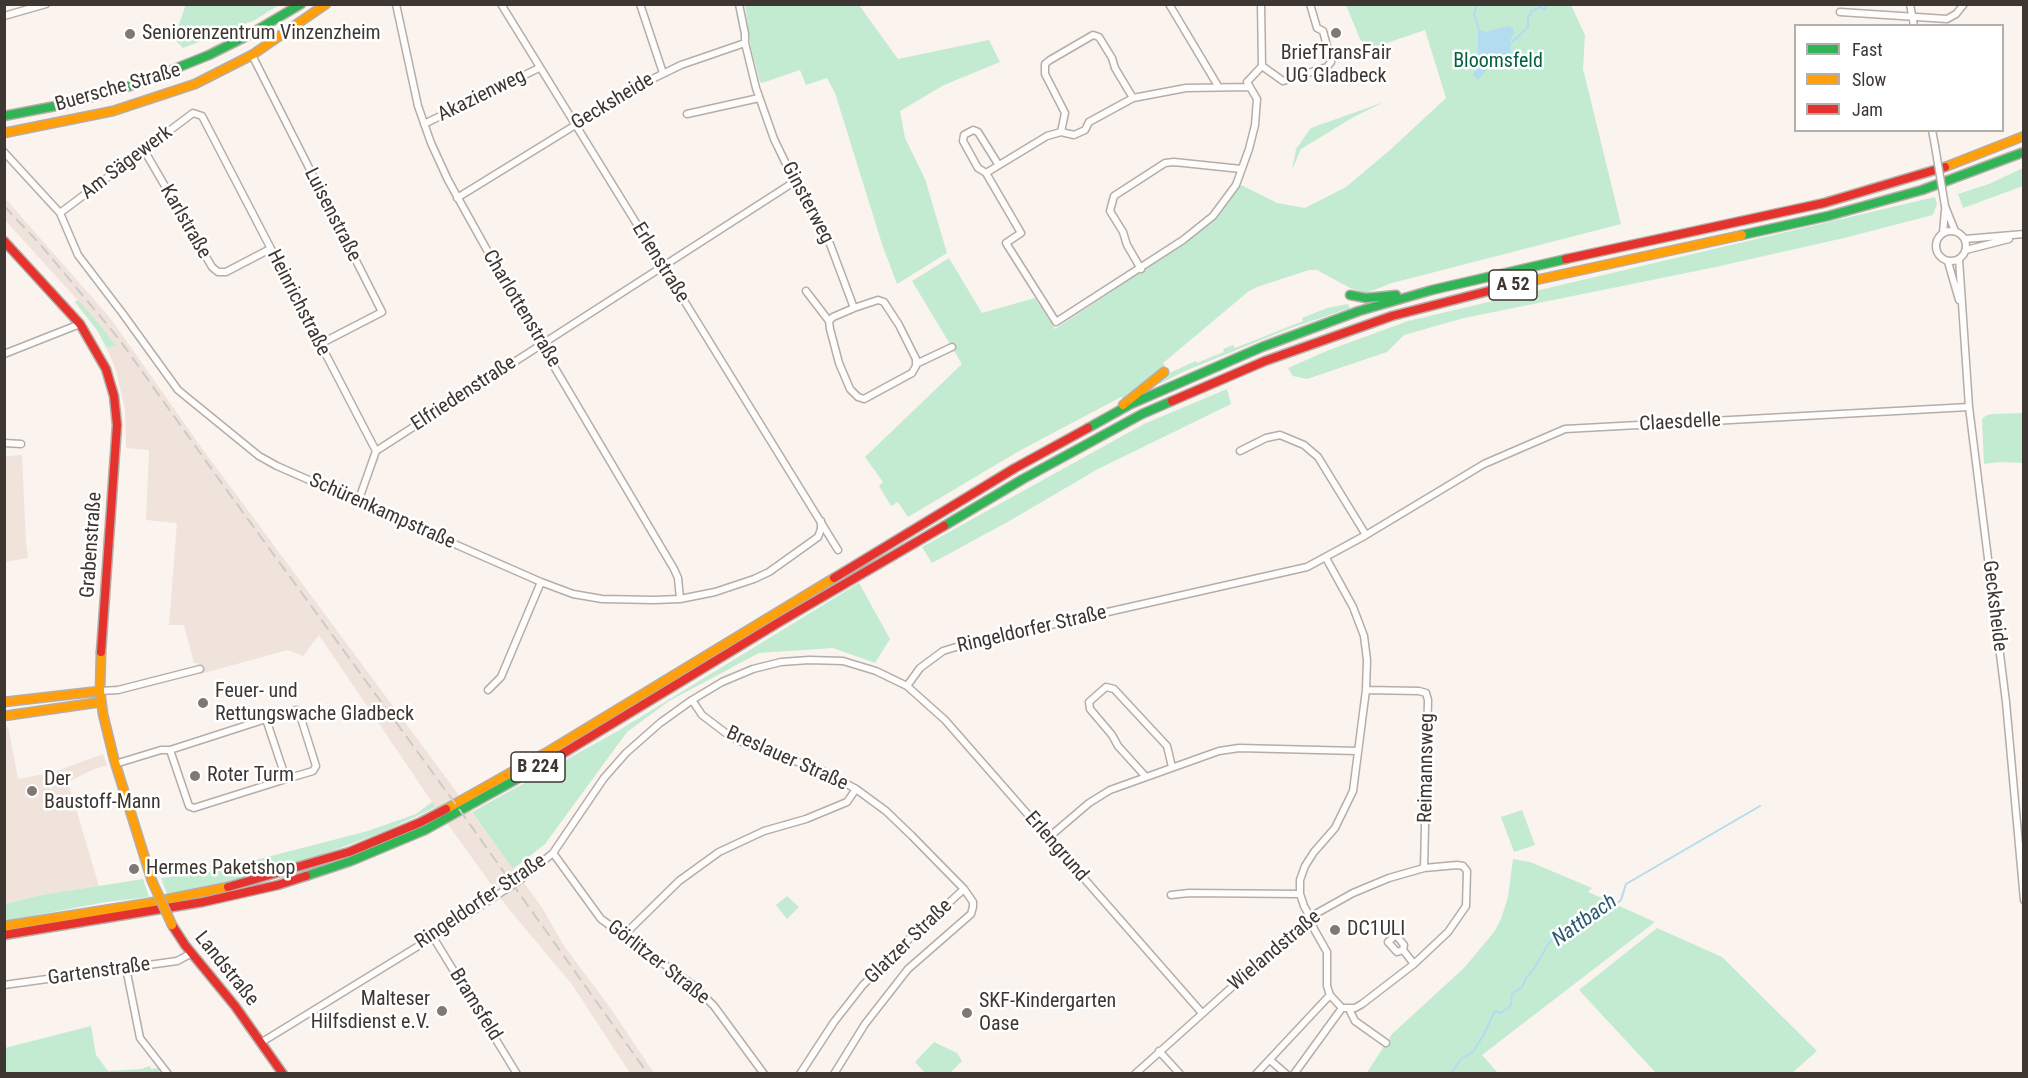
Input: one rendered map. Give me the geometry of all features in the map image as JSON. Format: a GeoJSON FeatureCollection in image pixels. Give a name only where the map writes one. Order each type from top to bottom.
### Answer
{"type":"FeatureCollection","features":[{"type":"Feature","properties":{"kind":"main road","name":"Buersche Straße"},"geometry":{"type":"LineString","coordinates":[[4,116],[71,103],[137,84],[209,55],[301,4]]}},
{"type":"Feature","properties":{"kind":"main road","name":"Buersche Straße"},"geometry":{"type":"LineString","coordinates":[[4,133],[113,111],[195,84],[252,55],[326,4]]}},
{"type":"Feature","properties":{"kind":"main road","name":"A 52"},"geometry":{"type":"LineString","coordinates":[[1015,468],[1114,414],[1262,346],[1359,312],[1432,290],[1505,272],[1824,203],[1917,177],[2024,136]]}},
{"type":"Feature","properties":{"kind":"main road","name":"A 52"},"geometry":{"type":"LineString","coordinates":[[1023,479],[1142,414],[1265,361],[1381,320],[1508,286],[1828,216],[1922,190],[2024,152]]}},
{"type":"Feature","properties":{"kind":"main road","name":"Grabenstraße"},"geometry":{"type":"LineString","coordinates":[[4,241],[80,324],[106,369],[114,396],[117,425],[100,691],[116,764],[152,881]]}},
{"type":"Feature","properties":{"kind":"main road"},"geometry":{"type":"LineString","coordinates":[[1350,295],[1366,298],[1432,290]]}},
{"type":"Feature","properties":{"kind":"main road"},"geometry":{"type":"LineString","coordinates":[[1114,414],[1131,397],[1164,372]]}},
{"type":"Feature","properties":{"kind":"main road","name":"B 224"},"geometry":{"type":"LineString","coordinates":[[4,926],[149,903],[240,885],[340,855],[421,822],[486,788],[559,745],[1015,468]]}},
{"type":"Feature","properties":{"kind":"main road","name":"B 224"},"geometry":{"type":"LineString","coordinates":[[4,935],[203,902],[278,885],[351,861],[425,830],[545,763],[1023,479]]}},
{"type":"Feature","properties":{"kind":"main road"},"geometry":{"type":"LineString","coordinates":[[4,702],[100,691]]}},
{"type":"Feature","properties":{"kind":"main road"},"geometry":{"type":"LineString","coordinates":[[4,717],[101,702]]}},
{"type":"Feature","properties":{"kind":"main road","name":"Landstraße"},"geometry":{"type":"LineString","coordinates":[[152,881],[172,925],[284,1074]]}},
{"type":"Feature","properties":{"kind":"street"},"geometry":{"type":"LineString","coordinates":[[4,16],[46,4]]}},
{"type":"Feature","properties":{"kind":"street","name":"Charlottenstraße"},"geometry":{"type":"LineString","coordinates":[[396,4],[424,124],[435,152],[457,198],[516,304],[542,344],[674,569],[678,578],[680,599]]}},
{"type":"Feature","properties":{"kind":"street","name":"Erlenstraße"},"geometry":{"type":"LineString","coordinates":[[501,4],[838,550]]}},
{"type":"Feature","properties":{"kind":"street"},"geometry":{"type":"LineString","coordinates":[[640,4],[663,73]]}},
{"type":"Feature","properties":{"kind":"street"},"geometry":{"type":"LineString","coordinates":[[739,4],[745,43]]}},
{"type":"Feature","properties":{"kind":"street"},"geometry":{"type":"LineString","coordinates":[[1169,4],[1218,86]]}},
{"type":"Feature","properties":{"kind":"street"},"geometry":{"type":"LineString","coordinates":[[998,164],[978,132],[973,130],[963,135],[963,141],[978,168],[986,173],[1020,233],[1006,243],[1056,322],[1183,240],[1213,216],[1236,185],[1255,125],[1257,99],[1247,82],[1262,66],[1261,4]]}},
{"type":"Feature","properties":{"kind":"street"},"geometry":{"type":"LineString","coordinates":[[1262,66],[1282,81],[1328,67],[1331,62],[1323,31],[1317,28],[1310,4]]}},
{"type":"Feature","properties":{"kind":"street"},"geometry":{"type":"LineString","coordinates":[[1910,4],[1914,24]]}},
{"type":"Feature","properties":{"kind":"street"},"geometry":{"type":"LineString","coordinates":[[1840,12],[1947,19],[1956,14],[1964,4]]}},
{"type":"Feature","properties":{"kind":"street"},"geometry":{"type":"LineString","coordinates":[[1061,132],[1065,113],[1045,74],[1045,64],[1093,35],[1099,37],[1108,51],[1133,98]]}},
{"type":"Feature","properties":{"kind":"street","name":"Gecksheide"},"geometry":{"type":"LineString","coordinates":[[457,198],[663,73],[745,43]]}},
{"type":"Feature","properties":{"kind":"street","name":"Ginsterweg"},"geometry":{"type":"LineString","coordinates":[[745,43],[759,98],[774,139],[794,182],[830,244],[854,308]]}},
{"type":"Feature","properties":{"kind":"street","name":"Luisenstraße"},"geometry":{"type":"LineString","coordinates":[[252,55],[382,312],[320,344]]}},
{"type":"Feature","properties":{"kind":"street","name":"Akazienweg"},"geometry":{"type":"LineString","coordinates":[[424,124],[539,68]]}},
{"type":"Feature","properties":{"kind":"street"},"geometry":{"type":"LineString","coordinates":[[986,173],[1047,136],[1061,132],[1074,135],[1084,129],[1089,122],[1133,98],[1176,90],[1218,86],[1250,87]]}},
{"type":"Feature","properties":{"kind":"street"},"geometry":{"type":"LineString","coordinates":[[687,114],[759,98]]}},
{"type":"Feature","properties":{"kind":"street","name":"Heinrichstraße"},"geometry":{"type":"LineString","coordinates":[[193,113],[202,116],[376,451]]}},
{"type":"Feature","properties":{"kind":"street","name":"Am Sägewerk"},"geometry":{"type":"LineString","coordinates":[[60,213],[193,113]]}},
{"type":"Feature","properties":{"kind":"street"},"geometry":{"type":"LineString","coordinates":[[1932,132],[1945,206],[1955,231],[1965,239],[2024,235]]}},
{"type":"Feature","properties":{"kind":"street","name":"Karlstraße"},"geometry":{"type":"LineString","coordinates":[[144,150],[212,267],[218,272],[226,272],[270,249]]}},
{"type":"Feature","properties":{"kind":"street","name":"Schürenkampstraße"},"geometry":{"type":"LineString","coordinates":[[4,152],[60,213],[78,255],[178,390],[264,460],[541,582],[573,594],[603,599],[680,599],[715,592],[754,579],[769,572],[818,537],[821,521]]}},
{"type":"Feature","properties":{"kind":"street"},"geometry":{"type":"LineString","coordinates":[[1141,269],[1110,211],[1114,196],[1165,163],[1242,169]]}},
{"type":"Feature","properties":{"kind":"street","name":"Elfriedenstraße"},"geometry":{"type":"LineString","coordinates":[[376,451],[794,182]]}},
{"type":"Feature","properties":{"kind":"street"},"geometry":{"type":"LineString","coordinates":[[1943,233],[1945,206]]}},
{"type":"Feature","properties":{"kind":"street"},"geometry":{"type":"LineString","coordinates":[[1955,231],[1943,233],[1939,237],[1936,248],[1942,259],[1948,262],[1959,260],[1966,250],[1965,239]]}},
{"type":"Feature","properties":{"kind":"street"},"geometry":{"type":"LineString","coordinates":[[1966,250],[2024,235]]}},
{"type":"Feature","properties":{"kind":"street","name":"Gecksheide"},"geometry":{"type":"LineString","coordinates":[[1959,260],[1969,407],[2006,702],[2024,900]]}},
{"type":"Feature","properties":{"kind":"street","name":"Gecksheide"},"geometry":{"type":"LineString","coordinates":[[1948,262],[1962,312]]}},
{"type":"Feature","properties":{"kind":"street"},"geometry":{"type":"LineString","coordinates":[[806,291],[829,321],[839,363],[850,389],[858,397],[868,399],[912,373],[916,364],[952,347]]}},
{"type":"Feature","properties":{"kind":"street"},"geometry":{"type":"LineString","coordinates":[[829,321],[854,308],[878,300],[884,302],[899,325],[916,364]]}},
{"type":"Feature","properties":{"kind":"street"},"geometry":{"type":"LineString","coordinates":[[4,354],[80,324]]}},
{"type":"Feature","properties":{"kind":"street","name":"Claesdelle"},"geometry":{"type":"LineString","coordinates":[[1410,507],[1484,464],[1565,429],[1969,407]]}},
{"type":"Feature","properties":{"kind":"street"},"geometry":{"type":"LineString","coordinates":[[1240,451],[1266,438],[1280,435],[1304,445],[1318,457],[1366,535]]}},
{"type":"Feature","properties":{"kind":"street"},"geometry":{"type":"LineString","coordinates":[[4,443],[21,444]]}},
{"type":"Feature","properties":{"kind":"street"},"geometry":{"type":"LineString","coordinates":[[358,502],[376,451]]}},
{"type":"Feature","properties":{"kind":"street","name":"Ringeldorfer Straße"},"geometry":{"type":"LineString","coordinates":[[262,1042],[433,937],[520,880],[553,853],[604,778],[626,753],[660,723],[722,682],[753,669],[781,662],[809,660],[843,661],[876,671],[907,686],[920,668],[943,651],[966,644],[1307,567],[1366,535],[1410,507]]}},
{"type":"Feature","properties":{"kind":"street"},"geometry":{"type":"LineString","coordinates":[[1326,558],[1353,607],[1364,636],[1367,660],[1366,690],[1353,791],[1335,828],[1305,866],[1300,880],[1300,894],[1314,929],[1327,952],[1326,978],[1330,995],[1346,1008],[1355,1021],[1386,1043]]}},
{"type":"Feature","properties":{"kind":"street"},"geometry":{"type":"LineString","coordinates":[[488,690],[501,677],[541,582]]}},
{"type":"Feature","properties":{"kind":"street"},"geometry":{"type":"LineString","coordinates":[[100,691],[111,691],[200,669]]}},
{"type":"Feature","properties":{"kind":"street","name":"Erlengrund"},"geometry":{"type":"LineString","coordinates":[[907,686],[945,720],[1202,1013]]}},
{"type":"Feature","properties":{"kind":"street"},"geometry":{"type":"LineString","coordinates":[[1146,777],[1090,709],[1089,702],[1106,687],[1114,689],[1167,746],[1172,767]]}},
{"type":"Feature","properties":{"kind":"street","name":"Reimannsweg"},"geometry":{"type":"LineString","coordinates":[[1366,690],[1419,691],[1426,693],[1428,699],[1424,868]]}},
{"type":"Feature","properties":{"kind":"street"},"geometry":{"type":"LineString","coordinates":[[101,702],[111,691]]}},
{"type":"Feature","properties":{"kind":"street","name":"Breslauer Straße"},"geometry":{"type":"LineString","coordinates":[[692,700],[702,715],[731,737],[823,771],[856,789],[893,818],[964,889]]}},
{"type":"Feature","properties":{"kind":"street"},"geometry":{"type":"LineString","coordinates":[[116,764],[161,750],[170,750],[296,710],[299,712],[316,766],[313,771],[194,808],[189,806],[170,750]]}},
{"type":"Feature","properties":{"kind":"street"},"geometry":{"type":"LineString","coordinates":[[266,719],[286,779]]}},
{"type":"Feature","properties":{"kind":"street"},"geometry":{"type":"LineString","coordinates":[[1048,838],[1089,803],[1110,790],[1219,751],[1239,748],[1358,751]]}},
{"type":"Feature","properties":{"kind":"street"},"geometry":{"type":"LineString","coordinates":[[623,936],[680,881],[719,852],[764,831],[806,819],[847,802],[856,789]]}},
{"type":"Feature","properties":{"kind":"street","name":"Görlitzer Straße"},"geometry":{"type":"LineString","coordinates":[[553,853],[601,919],[693,986],[714,1006],[764,1074]]}},
{"type":"Feature","properties":{"kind":"street","name":"Wielandstraße"},"geometry":{"type":"LineString","coordinates":[[1135,1074],[1310,917],[1353,893],[1389,878],[1424,868],[1463,866],[1467,871],[1466,906],[1448,932],[1414,964]]}},
{"type":"Feature","properties":{"kind":"street","name":"Glatzer Straße"},"geometry":{"type":"LineString","coordinates":[[800,1074],[834,1022],[863,985],[964,889],[973,902],[974,907],[971,914],[908,969],[865,1024],[834,1074]]}},
{"type":"Feature","properties":{"kind":"street"},"geometry":{"type":"LineString","coordinates":[[1171,895],[1189,892],[1300,894]]}},
{"type":"Feature","properties":{"kind":"street","name":"Bramsfeld"},"geometry":{"type":"LineString","coordinates":[[433,937],[517,1074]]}},
{"type":"Feature","properties":{"kind":"street"},"geometry":{"type":"LineString","coordinates":[[1294,1074],[1346,1008],[1362,1004],[1414,964],[1403,950]]}},
{"type":"Feature","properties":{"kind":"street","name":"Gartenstraße"},"geometry":{"type":"LineString","coordinates":[[4,986],[177,961],[192,953]]}},
{"type":"Feature","properties":{"kind":"street"},"geometry":{"type":"LineString","coordinates":[[126,968],[140,1038],[168,1074]]}},
{"type":"Feature","properties":{"kind":"street"},"geometry":{"type":"LineString","coordinates":[[1256,1074],[1330,995]]}},
{"type":"Feature","properties":{"kind":"street"},"geometry":{"type":"LineString","coordinates":[[1160,1052],[1180,1074]]}},
{"type":"Feature","properties":{"kind":"street"},"geometry":{"type":"LineString","coordinates":[[1270,1060],[1286,1074]]}},
{"type":"Feature","properties":{"kind":"shaded area"},"geometry":{"type":"Polygon","coordinates":[[[4,197],[111,319],[201,447],[541,906],[564,946],[609,1006],[654,1073],[630,1073],[571,983],[508,908],[432,802],[319,635],[303,656],[288,650],[200,674],[198,663],[194,663],[184,625],[169,625],[177,523],[146,520],[149,450],[126,448],[125,409],[115,367],[106,347],[115,345],[101,326],[5,220],[4,197]]]}},
{"type":"Feature","properties":{"kind":"shaded area"},"geometry":{"type":"Polygon","coordinates":[[[22,455],[28,558],[5,562],[5,456],[22,455]]]}},
{"type":"Feature","properties":{"kind":"shaded area"},"geometry":{"type":"Polygon","coordinates":[[[8,726],[18,779],[54,772],[103,754],[107,765],[68,782],[99,886],[41,895],[5,904],[4,729],[8,726]]]}},
{"type":"Feature","properties":{"kind":"green space"},"geometry":{"type":"Polygon","coordinates":[[[186,4],[279,5],[255,20],[183,48],[174,39],[186,4]]]}},
{"type":"Feature","properties":{"kind":"green space"},"geometry":{"type":"Polygon","coordinates":[[[745,5],[859,5],[898,59],[989,40],[1000,62],[944,85],[900,111],[905,138],[925,179],[947,253],[897,284],[882,244],[835,93],[827,78],[806,85],[800,70],[760,82],[751,48],[745,5]]]}},
{"type":"Feature","properties":{"kind":"green space","name":"Bloomsfeld"},"geometry":{"type":"Polygon","coordinates":[[[1346,5],[1571,5],[1585,35],[1583,69],[1621,224],[1392,283],[1366,293],[1350,288],[1317,270],[1309,270],[1257,287],[1249,291],[1163,363],[1165,366],[1124,400],[1121,397],[1019,451],[908,517],[898,502],[891,506],[879,486],[883,482],[865,457],[962,364],[912,281],[949,258],[982,313],[1035,298],[1055,329],[1196,235],[1217,217],[1241,185],[1277,203],[1305,208],[1346,187],[1446,98],[1425,30],[1369,49],[1360,39],[1346,5]]]}},
{"type":"Feature","properties":{"kind":"green space"},"geometry":{"type":"Polygon","coordinates":[[[1384,102],[1352,118],[1301,149],[1292,170],[1296,149],[1311,128],[1384,102]]]}},
{"type":"Feature","properties":{"kind":"green space"},"geometry":{"type":"Polygon","coordinates":[[[2023,168],[2023,186],[1963,208],[1958,194],[1989,184],[2023,168]]]}},
{"type":"Feature","properties":{"kind":"green space"},"geometry":{"type":"Polygon","coordinates":[[[1935,197],[1937,204],[1933,215],[1711,268],[1464,318],[1404,335],[1387,352],[1307,379],[1293,376],[1288,368],[1329,350],[1408,321],[1935,197]]]}},
{"type":"Feature","properties":{"kind":"green space"},"geometry":{"type":"Polygon","coordinates":[[[78,300],[116,346],[106,347],[97,330],[75,302],[78,300]]]}},
{"type":"Feature","properties":{"kind":"green space"},"geometry":{"type":"Polygon","coordinates":[[[1348,304],[1350,308],[1288,329],[1159,384],[1158,382],[1165,375],[1224,352],[1223,349],[1233,345],[1235,348],[1303,321],[1302,318],[1327,308],[1348,304]]]}},
{"type":"Feature","properties":{"kind":"green space"},"geometry":{"type":"Polygon","coordinates":[[[1227,389],[1231,404],[1098,469],[932,563],[922,547],[1144,424],[1227,389]]]}},
{"type":"Feature","properties":{"kind":"green space"},"geometry":{"type":"Polygon","coordinates":[[[2023,413],[2023,463],[1984,464],[1982,419],[1993,414],[2023,413]]]}},
{"type":"Feature","properties":{"kind":"green space"},"geometry":{"type":"Polygon","coordinates":[[[859,583],[890,639],[875,663],[833,648],[759,653],[669,701],[627,732],[545,844],[513,869],[472,812],[616,732],[859,583]]]}},
{"type":"Feature","properties":{"kind":"green space"},"geometry":{"type":"Polygon","coordinates":[[[432,802],[436,807],[385,831],[303,862],[262,874],[167,894],[161,878],[209,872],[368,831],[416,814],[432,802]]]}},
{"type":"Feature","properties":{"kind":"green space"},"geometry":{"type":"Polygon","coordinates":[[[1522,810],[1535,845],[1514,852],[1501,817],[1522,810]]]}},
{"type":"Feature","properties":{"kind":"green space"},"geometry":{"type":"Polygon","coordinates":[[[1513,859],[1530,862],[1592,888],[1588,892],[1655,922],[1482,1055],[1498,1073],[1366,1074],[1392,1034],[1464,968],[1494,932],[1508,897],[1513,859]]]}},
{"type":"Feature","properties":{"kind":"green space"},"geometry":{"type":"Polygon","coordinates":[[[143,879],[149,897],[106,902],[5,921],[5,904],[41,895],[143,879]]]}},
{"type":"Feature","properties":{"kind":"green space"},"geometry":{"type":"Polygon","coordinates":[[[787,896],[799,907],[787,919],[776,905],[787,896]]]}},
{"type":"Feature","properties":{"kind":"green space"},"geometry":{"type":"Polygon","coordinates":[[[1657,928],[1722,957],[1817,1051],[1792,1073],[1656,1073],[1579,990],[1657,928]]]}},
{"type":"Feature","properties":{"kind":"green space"},"geometry":{"type":"Polygon","coordinates":[[[91,1026],[96,1055],[108,1071],[141,1069],[150,1066],[151,1069],[158,1068],[162,1073],[5,1073],[5,1048],[91,1026]]]}},
{"type":"Feature","properties":{"kind":"green space"},"geometry":{"type":"Polygon","coordinates":[[[934,1042],[957,1053],[962,1061],[950,1073],[925,1073],[915,1062],[934,1042]]]}},
{"type":"Feature","properties":{"kind":"water"},"geometry":{"type":"Polygon","coordinates":[[[1508,26],[1513,28],[1514,33],[1510,41],[1511,56],[1505,62],[1495,59],[1478,80],[1473,75],[1478,67],[1478,30],[1486,32],[1508,26]]]}},
{"type":"Feature","properties":{"kind":"waterway"},"geometry":{"type":"LineString","coordinates":[[1477,4],[1474,14],[1479,30]]}},
{"type":"Feature","properties":{"kind":"waterway"},"geometry":{"type":"LineString","coordinates":[[1510,44],[1528,27],[1528,18],[1532,11],[1540,7],[1544,10],[1546,4]]}},
{"type":"Feature","properties":{"kind":"waterway","name":"Nattbach"},"geometry":{"type":"LineString","coordinates":[[1451,1074],[1461,1059],[1473,1052],[1495,1011],[1501,1013],[1511,1005],[1512,994],[1522,987],[1549,943],[1560,934],[1604,913],[1621,900],[1626,884],[1760,806]]}},
{"type":"Feature","properties":{"kind":"railway"},"geometry":{"type":"LineString","coordinates":[[4,206],[40,244],[119,339],[648,1074]]}},
{"type":"Feature","properties":{"kind":"traffic: fast"},"geometry":{"type":"LineString","coordinates":[[4,116],[71,103],[137,84],[209,55],[247,36],[301,4]]}},
{"type":"Feature","properties":{"kind":"traffic: fast"},"geometry":{"type":"LineString","coordinates":[[1742,235],[1828,216],[1922,190],[2024,152]]}},
{"type":"Feature","properties":{"kind":"traffic: fast"},"geometry":{"type":"LineString","coordinates":[[1088,428],[1131,404],[1262,347],[1359,311],[1432,290],[1566,259]]}},
{"type":"Feature","properties":{"kind":"traffic: fast"},"geometry":{"type":"LineString","coordinates":[[1350,295],[1366,298],[1396,295]]}},
{"type":"Feature","properties":{"kind":"traffic: fast"},"geometry":{"type":"LineString","coordinates":[[944,526],[1023,479],[1142,414],[1172,401]]}},
{"type":"Feature","properties":{"kind":"traffic: fast"},"geometry":{"type":"LineString","coordinates":[[306,876],[351,861],[425,830],[562,754]]}},
{"type":"Feature","properties":{"kind":"traffic: slow"},"geometry":{"type":"LineString","coordinates":[[4,133],[113,111],[195,84],[252,55],[326,4]]}},
{"type":"Feature","properties":{"kind":"traffic: slow"},"geometry":{"type":"LineString","coordinates":[[1945,167],[2024,136]]}},
{"type":"Feature","properties":{"kind":"traffic: slow"},"geometry":{"type":"LineString","coordinates":[[1504,287],[1742,235]]}},
{"type":"Feature","properties":{"kind":"traffic: slow"},"geometry":{"type":"LineString","coordinates":[[1123,405],[1164,372]]}},
{"type":"Feature","properties":{"kind":"traffic: slow"},"geometry":{"type":"LineString","coordinates":[[446,809],[549,751],[834,578]]}},
{"type":"Feature","properties":{"kind":"traffic: slow"},"geometry":{"type":"LineString","coordinates":[[101,652],[100,691],[103,714],[114,759],[152,881]]}},
{"type":"Feature","properties":{"kind":"traffic: slow"},"geometry":{"type":"LineString","coordinates":[[4,702],[100,691]]}},
{"type":"Feature","properties":{"kind":"traffic: slow"},"geometry":{"type":"LineString","coordinates":[[4,716],[101,702]]}},
{"type":"Feature","properties":{"kind":"traffic: slow"},"geometry":{"type":"LineString","coordinates":[[152,881],[172,925]]}},
{"type":"Feature","properties":{"kind":"traffic: slow"},"geometry":{"type":"LineString","coordinates":[[4,926],[149,903],[228,887]]}},
{"type":"Feature","properties":{"kind":"traffic: jam"},"geometry":{"type":"LineString","coordinates":[[1566,259],[1824,203],[1945,167]]}},
{"type":"Feature","properties":{"kind":"traffic: jam"},"geometry":{"type":"LineString","coordinates":[[4,241],[80,324],[106,369],[114,396],[117,425],[101,652]]}},
{"type":"Feature","properties":{"kind":"traffic: jam"},"geometry":{"type":"LineString","coordinates":[[1172,401],[1265,361],[1392,316],[1504,287]]}},
{"type":"Feature","properties":{"kind":"traffic: jam"},"geometry":{"type":"LineString","coordinates":[[834,578],[1015,468],[1088,428]]}},
{"type":"Feature","properties":{"kind":"traffic: jam"},"geometry":{"type":"LineString","coordinates":[[562,754],[781,621],[944,526]]}},
{"type":"Feature","properties":{"kind":"traffic: jam"},"geometry":{"type":"LineString","coordinates":[[228,887],[349,852],[446,809]]}},
{"type":"Feature","properties":{"kind":"traffic: jam"},"geometry":{"type":"LineString","coordinates":[[4,935],[203,902],[278,885],[306,876]]}},
{"type":"Feature","properties":{"kind":"traffic: jam"},"geometry":{"type":"LineString","coordinates":[[172,925],[185,945],[235,1006],[283,1074]]}},
{"type":"Feature","properties":{"kind":"place","name":"BriefTransFair UG Gladbeck"},"geometry":{"type":"Point","coordinates":[1336,33]}},
{"type":"Feature","properties":{"kind":"place","name":"Seniorenzentrum Vinzenzheim"},"geometry":{"type":"Point","coordinates":[130,34]}},
{"type":"Feature","properties":{"kind":"place","name":"Feuer- und Rettungswache Gladbeck"},"geometry":{"type":"Point","coordinates":[203,703]}},
{"type":"Feature","properties":{"kind":"place","name":"Roter Turm"},"geometry":{"type":"Point","coordinates":[195,776]}},
{"type":"Feature","properties":{"kind":"place","name":"Der Baustoff-Mann"},"geometry":{"type":"Point","coordinates":[32,791]}},
{"type":"Feature","properties":{"kind":"place","name":"Hermes Paketshop"},"geometry":{"type":"Point","coordinates":[134,869]}},
{"type":"Feature","properties":{"kind":"place","name":"DC1ULI"},"geometry":{"type":"Point","coordinates":[1335,930]}},
{"type":"Feature","properties":{"kind":"place","name":"Malteser Hilfsdienst e.V."},"geometry":{"type":"Point","coordinates":[442,1011]}},
{"type":"Feature","properties":{"kind":"place","name":"SKF-Kindergarten Oase"},"geometry":{"type":"Point","coordinates":[967,1013]}}]}
